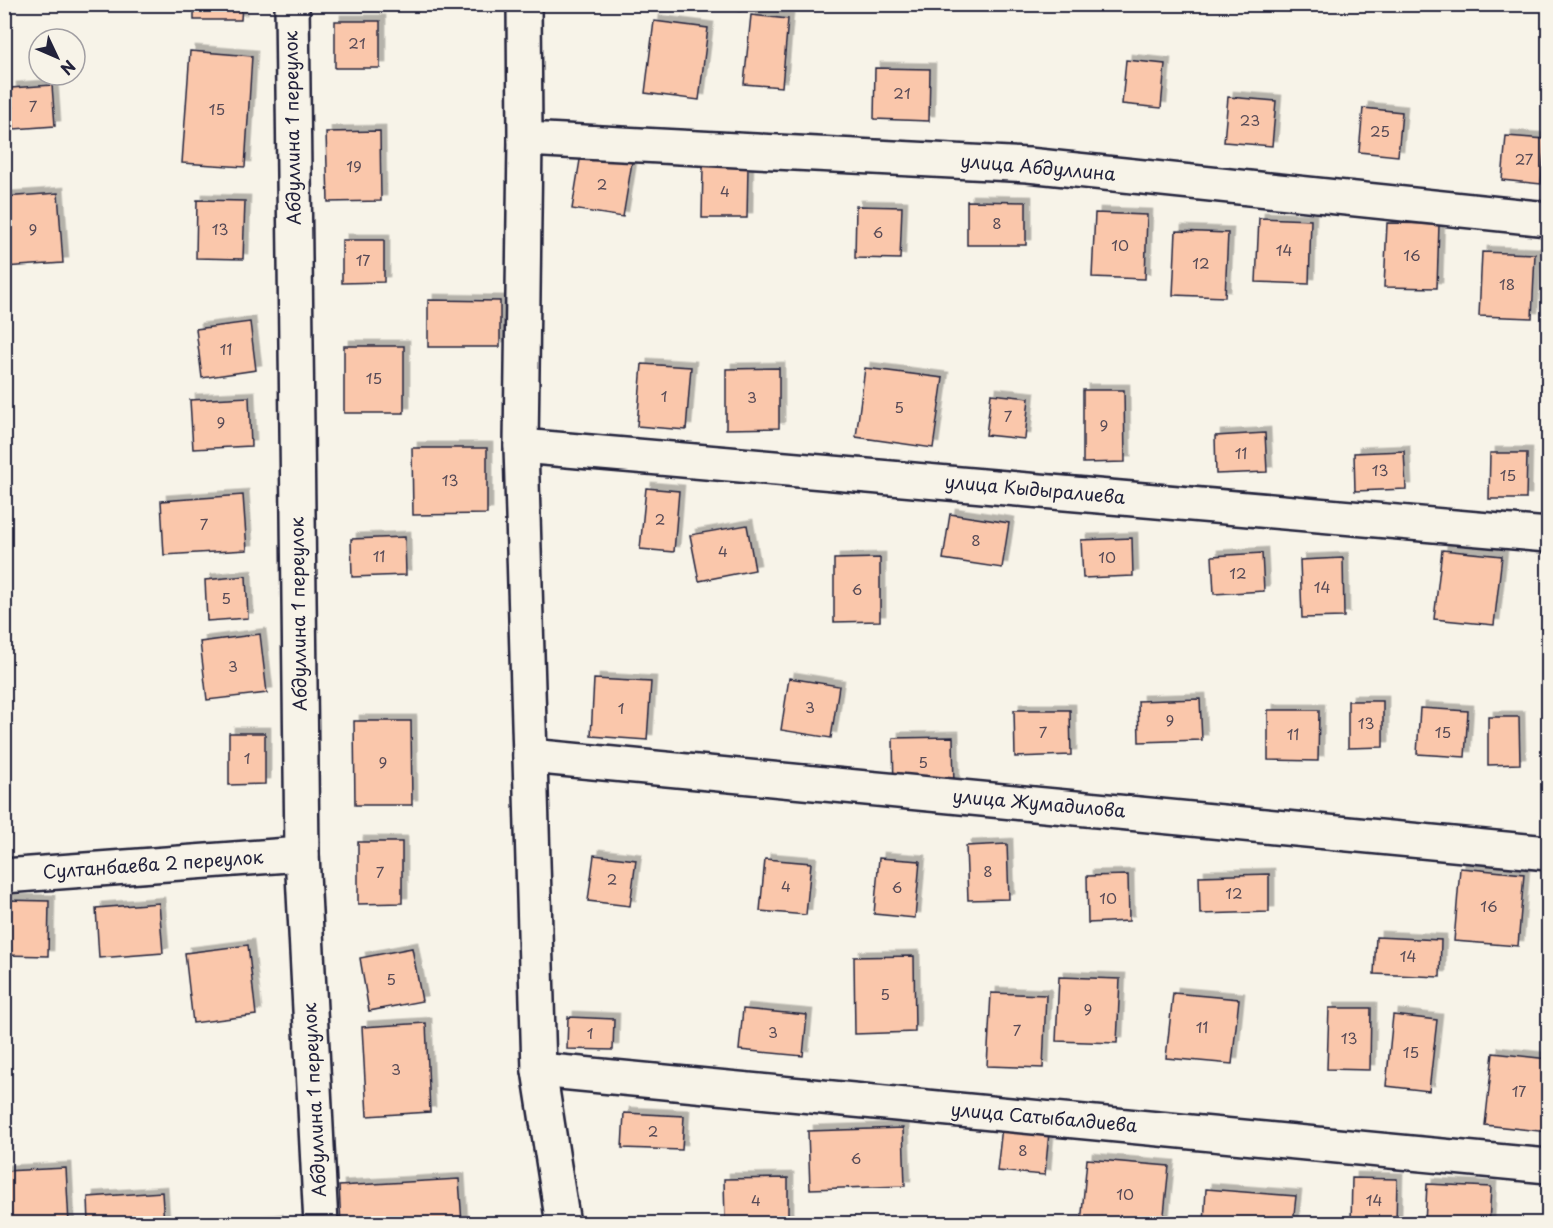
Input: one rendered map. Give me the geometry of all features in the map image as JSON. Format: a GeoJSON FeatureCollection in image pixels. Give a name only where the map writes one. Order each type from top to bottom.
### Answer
{"type":"FeatureCollection","features":[{"type":"Feature","properties":{"kind":"street","name":"Абдуллина 1 переулок"},"geometry":{"type":"LineString","coordinates":[[292,4],[302,854],[321,1224]]}},
{"type":"Feature","properties":{"kind":"street"},"geometry":{"type":"LineString","coordinates":[[524,4],[525,139],[520,446],[539,1070],[563,1224]]}},
{"type":"Feature","properties":{"kind":"street","name":"улица Абдуллина"},"geometry":{"type":"LineString","coordinates":[[525,139],[1028,165],[1548,219]]}},
{"type":"Feature","properties":{"kind":"street","name":"улица Кыдыралиева"},"geometry":{"type":"LineString","coordinates":[[520,446],[1548,535]]}},
{"type":"Feature","properties":{"kind":"street","name":"улица Жумадилова"},"geometry":{"type":"LineString","coordinates":[[530,756],[1548,853]]}},
{"type":"Feature","properties":{"kind":"street","name":"Султанбаева 2 переулок"},"geometry":{"type":"LineString","coordinates":[[4,876],[302,854]]}},
{"type":"Feature","properties":{"kind":"street","name":"улица Сатыбалдиева"},"geometry":{"type":"LineString","coordinates":[[539,1070],[1548,1166]]}},
{"type":"Feature","properties":{"kind":"building"},"geometry":{"type":"Polygon","coordinates":[[[194,4],[242,4],[241,20],[194,20],[194,4]]]}},
{"type":"Feature","properties":{"kind":"building"},"geometry":{"type":"Polygon","coordinates":[[[709,4],[741,4],[740,11],[709,4]]]}},
{"type":"Feature","properties":{"kind":"building"},"geometry":{"type":"Polygon","coordinates":[[[751,15],[788,19],[782,87],[744,84],[751,15]]]}},
{"type":"Feature","properties":{"kind":"building"},"geometry":{"type":"Polygon","coordinates":[[[335,21],[380,21],[380,68],[335,68],[335,21]]]}},
{"type":"Feature","properties":{"kind":"building"},"geometry":{"type":"Polygon","coordinates":[[[654,21],[708,28],[699,100],[645,93],[654,21]]]}},
{"type":"Feature","properties":{"kind":"building"},"geometry":{"type":"Polygon","coordinates":[[[190,51],[252,56],[245,167],[182,163],[190,51]]]}},
{"type":"Feature","properties":{"kind":"building"},"geometry":{"type":"Polygon","coordinates":[[[1126,60],[1165,64],[1161,108],[1122,104],[1126,60]]]}},
{"type":"Feature","properties":{"kind":"building"},"geometry":{"type":"Polygon","coordinates":[[[875,68],[930,69],[929,121],[874,119],[875,68]]]}},
{"type":"Feature","properties":{"kind":"building"},"geometry":{"type":"Polygon","coordinates":[[[52,87],[55,126],[14,129],[11,88],[52,87]]]}},
{"type":"Feature","properties":{"kind":"building"},"geometry":{"type":"Polygon","coordinates":[[[1228,97],[1276,101],[1272,146],[1224,142],[1228,97]]]}},
{"type":"Feature","properties":{"kind":"building"},"geometry":{"type":"Polygon","coordinates":[[[1363,108],[1402,112],[1398,156],[1359,152],[1363,108]]]}},
{"type":"Feature","properties":{"kind":"building"},"geometry":{"type":"Polygon","coordinates":[[[380,131],[381,201],[328,202],[326,132],[380,131]]]}},
{"type":"Feature","properties":{"kind":"building"},"geometry":{"type":"Polygon","coordinates":[[[1506,136],[1545,139],[1541,184],[1502,180],[1506,136]]]}},
{"type":"Feature","properties":{"kind":"building"},"geometry":{"type":"Polygon","coordinates":[[[581,154],[632,162],[623,217],[572,209],[581,154]]]}},
{"type":"Feature","properties":{"kind":"building"},"geometry":{"type":"Polygon","coordinates":[[[703,166],[748,166],[747,218],[702,218],[703,166]]]}},
{"type":"Feature","properties":{"kind":"building"},"geometry":{"type":"Polygon","coordinates":[[[58,193],[63,263],[4,267],[4,197],[58,193]]]}},
{"type":"Feature","properties":{"kind":"building"},"geometry":{"type":"Polygon","coordinates":[[[197,200],[245,201],[243,259],[196,258],[197,200]]]}},
{"type":"Feature","properties":{"kind":"building"},"geometry":{"type":"Polygon","coordinates":[[[967,201],[1026,202],[1026,245],[967,245],[967,201]]]}},
{"type":"Feature","properties":{"kind":"building"},"geometry":{"type":"Polygon","coordinates":[[[856,206],[902,207],[900,259],[855,258],[856,206]]]}},
{"type":"Feature","properties":{"kind":"building"},"geometry":{"type":"Polygon","coordinates":[[[1095,213],[1147,215],[1145,279],[1092,277],[1095,213]]]}},
{"type":"Feature","properties":{"kind":"building"},"geometry":{"type":"Polygon","coordinates":[[[1259,218],[1311,220],[1309,284],[1256,282],[1259,218]]]}},
{"type":"Feature","properties":{"kind":"building"},"geometry":{"type":"Polygon","coordinates":[[[1387,223],[1439,224],[1437,288],[1384,287],[1387,223]]]}},
{"type":"Feature","properties":{"kind":"building"},"geometry":{"type":"Polygon","coordinates":[[[1176,231],[1228,233],[1225,297],[1173,295],[1176,231]]]}},
{"type":"Feature","properties":{"kind":"building"},"geometry":{"type":"Polygon","coordinates":[[[342,240],[384,240],[384,282],[342,283],[342,240]]]}},
{"type":"Feature","properties":{"kind":"building"},"geometry":{"type":"Polygon","coordinates":[[[1482,252],[1535,254],[1532,318],[1479,316],[1482,252]]]}},
{"type":"Feature","properties":{"kind":"building"},"geometry":{"type":"Polygon","coordinates":[[[428,300],[500,301],[500,347],[428,347],[428,300]]]}},
{"type":"Feature","properties":{"kind":"building"},"geometry":{"type":"Polygon","coordinates":[[[250,322],[256,370],[202,378],[196,329],[250,322]]]}},
{"type":"Feature","properties":{"kind":"building"},"geometry":{"type":"Polygon","coordinates":[[[344,346],[404,346],[404,413],[344,413],[344,346]]]}},
{"type":"Feature","properties":{"kind":"building"},"geometry":{"type":"Polygon","coordinates":[[[642,364],[691,367],[686,430],[637,426],[642,364]]]}},
{"type":"Feature","properties":{"kind":"building"},"geometry":{"type":"Polygon","coordinates":[[[779,368],[779,428],[726,429],[726,369],[779,368]]]}},
{"type":"Feature","properties":{"kind":"building"},"geometry":{"type":"Polygon","coordinates":[[[865,368],[943,378],[933,448],[856,437],[865,368]]]}},
{"type":"Feature","properties":{"kind":"building"},"geometry":{"type":"Polygon","coordinates":[[[1083,390],[1124,390],[1125,462],[1083,463],[1083,390]]]}},
{"type":"Feature","properties":{"kind":"building"},"geometry":{"type":"Polygon","coordinates":[[[991,394],[1029,398],[1025,439],[986,435],[991,394]]]}},
{"type":"Feature","properties":{"kind":"building"},"geometry":{"type":"Polygon","coordinates":[[[249,397],[251,446],[193,449],[190,400],[249,397]]]}},
{"type":"Feature","properties":{"kind":"building"},"geometry":{"type":"Polygon","coordinates":[[[1265,433],[1267,472],[1216,474],[1215,436],[1265,433]]]}},
{"type":"Feature","properties":{"kind":"building"},"geometry":{"type":"Polygon","coordinates":[[[412,448],[487,448],[487,514],[413,515],[412,448]]]}},
{"type":"Feature","properties":{"kind":"building"},"geometry":{"type":"Polygon","coordinates":[[[1404,451],[1406,489],[1355,491],[1354,453],[1404,451]]]}},
{"type":"Feature","properties":{"kind":"building"},"geometry":{"type":"Polygon","coordinates":[[[1490,453],[1527,453],[1526,499],[1489,499],[1490,453]]]}},
{"type":"Feature","properties":{"kind":"building"},"geometry":{"type":"Polygon","coordinates":[[[646,488],[679,491],[674,552],[640,549],[646,488]]]}},
{"type":"Feature","properties":{"kind":"building"},"geometry":{"type":"Polygon","coordinates":[[[243,495],[247,550],[164,555],[161,501],[243,495]]]}},
{"type":"Feature","properties":{"kind":"building"},"geometry":{"type":"Polygon","coordinates":[[[950,514],[1009,523],[1002,568],[943,559],[950,514]]]}},
{"type":"Feature","properties":{"kind":"building"},"geometry":{"type":"Polygon","coordinates":[[[747,525],[755,570],[699,581],[690,535],[747,525]]]}},
{"type":"Feature","properties":{"kind":"building"},"geometry":{"type":"Polygon","coordinates":[[[405,537],[406,575],[352,577],[351,539],[405,537]]]}},
{"type":"Feature","properties":{"kind":"building"},"geometry":{"type":"Polygon","coordinates":[[[1132,538],[1133,576],[1083,578],[1081,540],[1132,538]]]}},
{"type":"Feature","properties":{"kind":"building"},"geometry":{"type":"Polygon","coordinates":[[[1442,550],[1502,556],[1494,625],[1434,619],[1442,550]]]}},
{"type":"Feature","properties":{"kind":"building"},"geometry":{"type":"Polygon","coordinates":[[[1262,553],[1264,591],[1214,594],[1212,556],[1262,553]]]}},
{"type":"Feature","properties":{"kind":"building"},"geometry":{"type":"Polygon","coordinates":[[[880,558],[880,621],[834,622],[834,559],[880,558]]]}},
{"type":"Feature","properties":{"kind":"building"},"geometry":{"type":"Polygon","coordinates":[[[1343,558],[1344,617],[1302,618],[1300,560],[1343,558]]]}},
{"type":"Feature","properties":{"kind":"building"},"geometry":{"type":"Polygon","coordinates":[[[246,576],[248,618],[207,621],[205,580],[246,576]]]}},
{"type":"Feature","properties":{"kind":"building"},"geometry":{"type":"Polygon","coordinates":[[[260,634],[267,693],[207,700],[200,642],[260,634]]]}},
{"type":"Feature","properties":{"kind":"building"},"geometry":{"type":"Polygon","coordinates":[[[789,678],[839,686],[831,738],[781,730],[789,678]]]}},
{"type":"Feature","properties":{"kind":"building"},"geometry":{"type":"Polygon","coordinates":[[[594,679],[651,682],[647,740],[591,736],[594,679]]]}},
{"type":"Feature","properties":{"kind":"building"},"geometry":{"type":"Polygon","coordinates":[[[1200,699],[1202,740],[1139,742],[1138,701],[1200,699]]]}},
{"type":"Feature","properties":{"kind":"building"},"geometry":{"type":"Polygon","coordinates":[[[1348,701],[1383,701],[1383,747],[1348,748],[1348,701]]]}},
{"type":"Feature","properties":{"kind":"building"},"geometry":{"type":"Polygon","coordinates":[[[1420,708],[1468,711],[1465,757],[1417,754],[1420,708]]]}},
{"type":"Feature","properties":{"kind":"building"},"geometry":{"type":"Polygon","coordinates":[[[1014,710],[1070,710],[1071,755],[1015,757],[1014,710]]]}},
{"type":"Feature","properties":{"kind":"building"},"geometry":{"type":"Polygon","coordinates":[[[1268,710],[1319,710],[1318,761],[1268,760],[1268,710]]]}},
{"type":"Feature","properties":{"kind":"building"},"geometry":{"type":"Polygon","coordinates":[[[1488,717],[1519,717],[1520,764],[1488,765],[1488,717]]]}},
{"type":"Feature","properties":{"kind":"building"},"geometry":{"type":"Polygon","coordinates":[[[354,721],[411,721],[412,805],[355,805],[354,721]]]}},
{"type":"Feature","properties":{"kind":"building"},"geometry":{"type":"Polygon","coordinates":[[[229,733],[265,733],[265,784],[229,785],[229,733]]]}},
{"type":"Feature","properties":{"kind":"building"},"geometry":{"type":"Polygon","coordinates":[[[953,737],[954,789],[894,790],[893,738],[953,737]]]}},
{"type":"Feature","properties":{"kind":"building"},"geometry":{"type":"Polygon","coordinates":[[[358,842],[402,842],[402,903],[358,904],[358,842]]]}},
{"type":"Feature","properties":{"kind":"building"},"geometry":{"type":"Polygon","coordinates":[[[1007,844],[1009,899],[968,900],[966,846],[1007,844]]]}},
{"type":"Feature","properties":{"kind":"building"},"geometry":{"type":"Polygon","coordinates":[[[594,855],[636,860],[630,906],[588,901],[594,855]]]}},
{"type":"Feature","properties":{"kind":"building"},"geometry":{"type":"Polygon","coordinates":[[[879,858],[920,861],[915,918],[874,914],[879,858]]]}},
{"type":"Feature","properties":{"kind":"building"},"geometry":{"type":"Polygon","coordinates":[[[765,859],[811,863],[806,915],[760,911],[765,859]]]}},
{"type":"Feature","properties":{"kind":"building"},"geometry":{"type":"Polygon","coordinates":[[[1460,868],[1524,874],[1518,946],[1454,941],[1460,868]]]}},
{"type":"Feature","properties":{"kind":"building"},"geometry":{"type":"Polygon","coordinates":[[[1269,874],[1269,912],[1200,914],[1199,876],[1269,874]]]}},
{"type":"Feature","properties":{"kind":"building"},"geometry":{"type":"Polygon","coordinates":[[[1128,875],[1129,921],[1088,923],[1087,876],[1128,875]]]}},
{"type":"Feature","properties":{"kind":"building"},"geometry":{"type":"Polygon","coordinates":[[[4,900],[49,901],[48,956],[4,955],[4,900]]]}},
{"type":"Feature","properties":{"kind":"building"},"geometry":{"type":"Polygon","coordinates":[[[159,903],[163,953],[99,958],[96,908],[159,903]]]}},
{"type":"Feature","properties":{"kind":"building"},"geometry":{"type":"Polygon","coordinates":[[[1376,937],[1441,940],[1440,977],[1374,974],[1376,937]]]}},
{"type":"Feature","properties":{"kind":"building"},"geometry":{"type":"Polygon","coordinates":[[[248,945],[256,1015],[193,1023],[185,953],[248,945]]]}},
{"type":"Feature","properties":{"kind":"building"},"geometry":{"type":"Polygon","coordinates":[[[412,948],[422,1001],[369,1011],[360,958],[412,948]]]}},
{"type":"Feature","properties":{"kind":"building"},"geometry":{"type":"Polygon","coordinates":[[[914,956],[915,1032],[855,1034],[854,957],[914,956]]]}},
{"type":"Feature","properties":{"kind":"building"},"geometry":{"type":"Polygon","coordinates":[[[1059,977],[1120,979],[1117,1043],[1056,1041],[1059,977]]]}},
{"type":"Feature","properties":{"kind":"building"},"geometry":{"type":"Polygon","coordinates":[[[991,993],[1046,995],[1043,1068],[987,1066],[991,993]]]}},
{"type":"Feature","properties":{"kind":"building"},"geometry":{"type":"Polygon","coordinates":[[[1173,993],[1239,999],[1232,1064],[1166,1058],[1173,993]]]}},
{"type":"Feature","properties":{"kind":"building"},"geometry":{"type":"Polygon","coordinates":[[[1329,1008],[1371,1008],[1370,1070],[1327,1069],[1329,1008]]]}},
{"type":"Feature","properties":{"kind":"building"},"geometry":{"type":"Polygon","coordinates":[[[743,1009],[807,1015],[803,1056],[739,1050],[743,1009]]]}},
{"type":"Feature","properties":{"kind":"building"},"geometry":{"type":"Polygon","coordinates":[[[1393,1015],[1437,1020],[1429,1091],[1386,1086],[1393,1015]]]}},
{"type":"Feature","properties":{"kind":"building"},"geometry":{"type":"Polygon","coordinates":[[[568,1017],[614,1019],[613,1050],[567,1049],[568,1017]]]}},
{"type":"Feature","properties":{"kind":"building"},"geometry":{"type":"Polygon","coordinates":[[[426,1023],[430,1112],[367,1116],[362,1027],[426,1023]]]}},
{"type":"Feature","properties":{"kind":"building"},"geometry":{"type":"Polygon","coordinates":[[[1493,1053],[1548,1059],[1548,1132],[1485,1125],[1493,1053]]]}},
{"type":"Feature","properties":{"kind":"building"},"geometry":{"type":"Polygon","coordinates":[[[624,1113],[684,1116],[682,1150],[622,1148],[624,1113]]]}},
{"type":"Feature","properties":{"kind":"building"},"geometry":{"type":"Polygon","coordinates":[[[1002,1127],[1049,1132],[1045,1175],[997,1171],[1002,1127]]]}},
{"type":"Feature","properties":{"kind":"building"},"geometry":{"type":"Polygon","coordinates":[[[903,1128],[905,1186],[810,1189],[808,1131],[903,1128]]]}},
{"type":"Feature","properties":{"kind":"building"},"geometry":{"type":"Polygon","coordinates":[[[1087,1159],[1169,1166],[1163,1224],[1081,1224],[1087,1159]]]}},
{"type":"Feature","properties":{"kind":"building"},"geometry":{"type":"Polygon","coordinates":[[[66,1168],[69,1224],[4,1224],[4,1171],[66,1168]]]}},
{"type":"Feature","properties":{"kind":"building"},"geometry":{"type":"Polygon","coordinates":[[[788,1178],[788,1224],[725,1224],[724,1179],[788,1178]]]}},
{"type":"Feature","properties":{"kind":"building"},"geometry":{"type":"Polygon","coordinates":[[[1352,1178],[1397,1179],[1396,1224],[1351,1224],[1352,1178]]]}},
{"type":"Feature","properties":{"kind":"building"},"geometry":{"type":"Polygon","coordinates":[[[459,1179],[462,1224],[341,1224],[339,1186],[459,1179]]]}},
{"type":"Feature","properties":{"kind":"building"},"geometry":{"type":"Polygon","coordinates":[[[1427,1184],[1491,1187],[1489,1224],[1425,1224],[1427,1184]]]}},
{"type":"Feature","properties":{"kind":"building"},"geometry":{"type":"Polygon","coordinates":[[[1206,1189],[1296,1196],[1293,1224],[1204,1224],[1206,1189]]]}},
{"type":"Feature","properties":{"kind":"building"},"geometry":{"type":"Polygon","coordinates":[[[162,1192],[164,1224],[89,1224],[88,1197],[162,1192]]]}},
{"type":"Feature","properties":{"kind":"building"},"geometry":{"type":"Polygon","coordinates":[[[277,1220],[278,1224],[228,1224],[277,1220]]]}}]}
